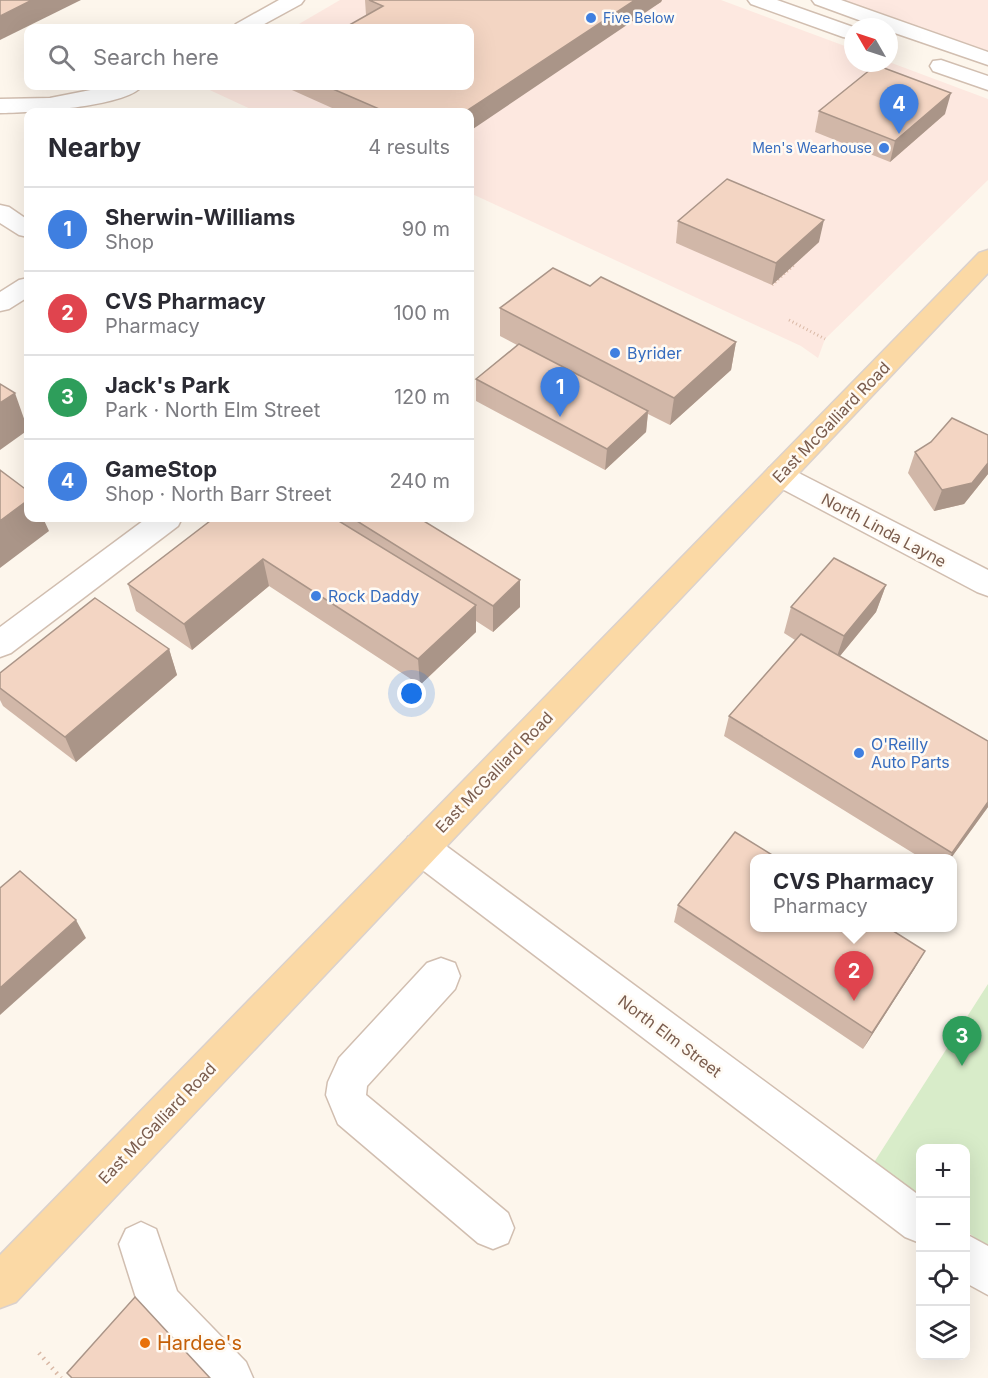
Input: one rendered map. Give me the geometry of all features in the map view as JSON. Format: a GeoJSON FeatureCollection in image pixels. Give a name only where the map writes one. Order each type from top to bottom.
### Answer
{"type":"FeatureCollection","features":[{"type":"Feature","properties":{"kind":"main road","name":"East McGalliard Road"},"geometry":{"type":"LineString","coordinates":[[0,1286],[988,258]]}},
{"type":"Feature","properties":{"kind":"street"},"geometry":{"type":"LineString","coordinates":[[758,0],[844,31]]}},
{"type":"Feature","properties":{"kind":"street"},"geometry":{"type":"LineString","coordinates":[[822,0],[988,59]]}},
{"type":"Feature","properties":{"kind":"street"},"geometry":{"type":"LineString","coordinates":[[249,24],[279,3]]}},
{"type":"Feature","properties":{"kind":"street"},"geometry":{"type":"LineString","coordinates":[[922,59],[988,83]]}},
{"type":"Feature","properties":{"kind":"street"},"geometry":{"type":"LineString","coordinates":[[0,106],[81,100],[117,90]]}},
{"type":"Feature","properties":{"kind":"street"},"geometry":{"type":"LineString","coordinates":[[0,212],[24,227]]}},
{"type":"Feature","properties":{"kind":"street"},"geometry":{"type":"LineString","coordinates":[[0,303],[24,288]]}},
{"type":"Feature","properties":{"kind":"street","name":"North Linda Layne"},"geometry":{"type":"LineString","coordinates":[[779,475],[988,584]]}},
{"type":"Feature","properties":{"kind":"street"},"geometry":{"type":"LineString","coordinates":[[0,645],[162,522]]}},
{"type":"Feature","properties":{"kind":"street","name":"North Elm Street"},"geometry":{"type":"LineString","coordinates":[[421,848],[916,1218]]}},
{"type":"Feature","properties":{"kind":"street"},"geometry":{"type":"LineString","coordinates":[[441,975],[353,1072],[346,1084],[344,1099],[352,1110],[493,1228]]}},
{"type":"Feature","properties":{"kind":"street"},"geometry":{"type":"LineString","coordinates":[[141,1244],[159,1304],[230,1378]]}},
{"type":"Feature","properties":{"kind":"street"},"geometry":{"type":"LineString","coordinates":[[970,1259],[988,1273]]}},
{"type":"Feature","properties":{"kind":"path"},"geometry":{"type":"LineString","coordinates":[[772,285],[795,264]]}},
{"type":"Feature","properties":{"kind":"path"},"geometry":{"type":"LineString","coordinates":[[789,320],[825,339]]}},
{"type":"Feature","properties":{"kind":"path"},"geometry":{"type":"LineString","coordinates":[[39,1353],[62,1378]]}},
{"type":"Feature","properties":{"kind":"shaded area"},"geometry":{"type":"Polygon","coordinates":[[[340,0],[721,0],[844,46],[844,72],[898,72],[898,65],[988,99],[988,180],[825,339],[818,358],[801,346],[474,195],[474,108],[248,108],[210,90],[474,90],[474,24],[299,24],[340,0]]]}},
{"type":"Feature","properties":{"kind":"shaded area"},"geometry":{"type":"Polygon","coordinates":[[[841,0],[988,0],[988,51],[898,18],[841,0]]]}},
{"type":"Feature","properties":{"kind":"green space"},"geometry":{"type":"Polygon","coordinates":[[[988,984],[988,1247],[970,1234],[970,1144],[916,1144],[916,1195],[873,1164],[988,984]]]}},
{"type":"Feature","properties":{"kind":"building"},"geometry":{"type":"Polygon","coordinates":[[[0,0],[32,0],[0,16],[0,0]]]}},
{"type":"Feature","properties":{"kind":"building"},"geometry":{"type":"Polygon","coordinates":[[[369,0],[635,0],[471,108],[377,108],[335,90],[474,90],[474,24],[351,24],[383,6],[369,0]]]}},
{"type":"Feature","properties":{"kind":"building"},"geometry":{"type":"Polygon","coordinates":[[[867,72],[895,72],[951,93],[895,141],[819,111],[867,72]]]}},
{"type":"Feature","properties":{"kind":"building"},"geometry":{"type":"Polygon","coordinates":[[[727,179],[824,220],[776,263],[678,221],[727,179]]]}},
{"type":"Feature","properties":{"kind":"building"},"geometry":{"type":"Polygon","coordinates":[[[553,268],[590,286],[601,277],[736,342],[674,398],[500,308],[553,268]]]}},
{"type":"Feature","properties":{"kind":"building"},"geometry":{"type":"Polygon","coordinates":[[[519,344],[648,411],[607,449],[476,379],[519,344]]]}},
{"type":"Feature","properties":{"kind":"building"},"geometry":{"type":"Polygon","coordinates":[[[0,384],[15,393],[0,403],[0,384]]]}},
{"type":"Feature","properties":{"kind":"building"},"geometry":{"type":"Polygon","coordinates":[[[952,418],[988,435],[988,463],[972,483],[942,490],[915,452],[931,442],[952,418]]]}},
{"type":"Feature","properties":{"kind":"building"},"geometry":{"type":"Polygon","coordinates":[[[0,470],[24,488],[24,503],[0,521],[0,470]]]}},
{"type":"Feature","properties":{"kind":"building"},"geometry":{"type":"Polygon","coordinates":[[[209,522],[341,522],[476,605],[418,659],[263,559],[184,624],[128,584],[209,522]]]}},
{"type":"Feature","properties":{"kind":"building"},"geometry":{"type":"Polygon","coordinates":[[[358,522],[426,522],[520,580],[493,606],[358,522]]]}},
{"type":"Feature","properties":{"kind":"building"},"geometry":{"type":"Polygon","coordinates":[[[834,558],[886,585],[844,636],[791,607],[834,558]]]}},
{"type":"Feature","properties":{"kind":"building"},"geometry":{"type":"Polygon","coordinates":[[[95,598],[169,649],[65,737],[0,688],[0,673],[95,598]]]}},
{"type":"Feature","properties":{"kind":"building","name":"O'Reilly Auto Parts"},"geometry":{"type":"Polygon","coordinates":[[[801,634],[988,741],[988,802],[952,853],[729,716],[801,634]]]}},
{"type":"Feature","properties":{"kind":"building"},"geometry":{"type":"Polygon","coordinates":[[[735,832],[771,854],[750,854],[750,932],[895,932],[925,951],[872,1033],[678,905],[735,832]]]}},
{"type":"Feature","properties":{"kind":"building"},"geometry":{"type":"Polygon","coordinates":[[[20,871],[76,920],[0,988],[0,888],[20,871]]]}},
{"type":"Feature","properties":{"kind":"building","name":"Hardee's"},"geometry":{"type":"Polygon","coordinates":[[[135,1297],[210,1378],[72,1378],[67,1373],[135,1297]]]}},
{"type":"Feature","properties":{"kind":"place","name":"Five Below"},"geometry":{"type":"Point","coordinates":[591,18]}},
{"type":"Feature","properties":{"kind":"place","name":"GameStop"},"geometry":{"type":"Point","coordinates":[899,134]}},
{"type":"Feature","properties":{"kind":"place","name":"Men's Wearhouse"},"geometry":{"type":"Point","coordinates":[884,148]}},
{"type":"Feature","properties":{"kind":"place","name":"Byrider"},"geometry":{"type":"Point","coordinates":[615,353]}},
{"type":"Feature","properties":{"kind":"place","name":"Sherwin-Williams"},"geometry":{"type":"Point","coordinates":[560,417]}},
{"type":"Feature","properties":{"kind":"place","name":"Rock Daddy"},"geometry":{"type":"Point","coordinates":[316,596]}},
{"type":"Feature","properties":{"kind":"place","name":"O'Reilly Auto Parts"},"geometry":{"type":"Point","coordinates":[859,753]}},
{"type":"Feature","properties":{"kind":"place","name":"CVS Pharmacy"},"geometry":{"type":"Point","coordinates":[854,1001]}},
{"type":"Feature","properties":{"kind":"place","name":"Jack's Park"},"geometry":{"type":"Point","coordinates":[962,1066]}},
{"type":"Feature","properties":{"kind":"place","name":"Hardee's"},"geometry":{"type":"Point","coordinates":[145,1343]}}]}
